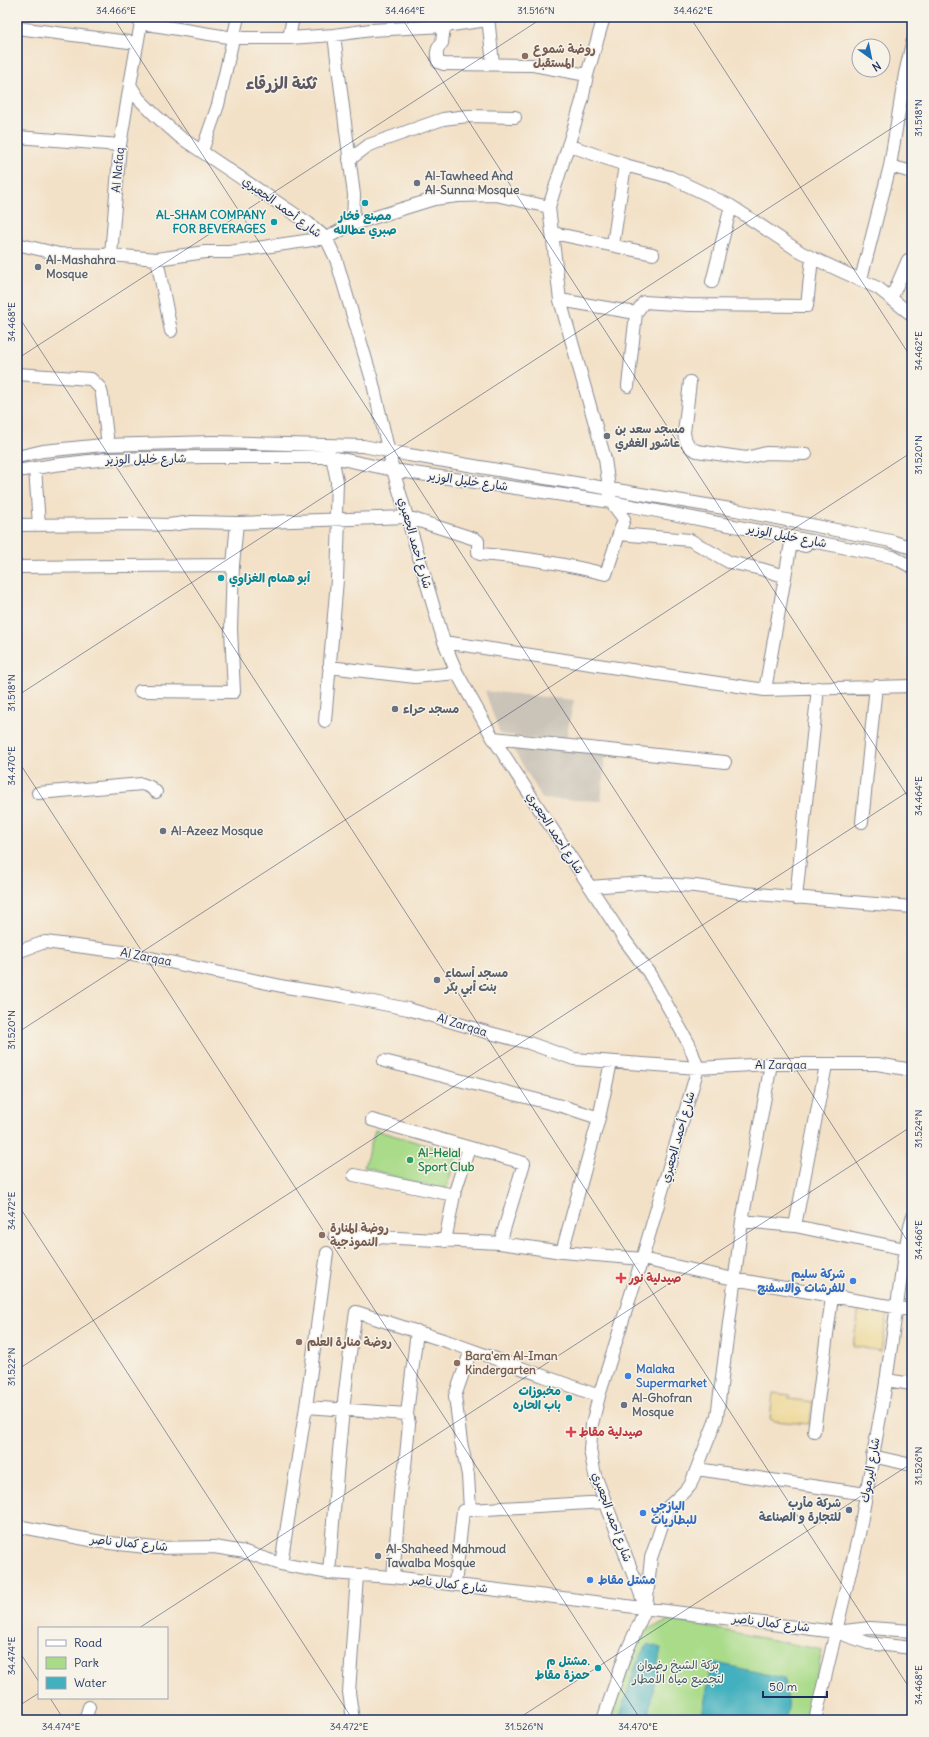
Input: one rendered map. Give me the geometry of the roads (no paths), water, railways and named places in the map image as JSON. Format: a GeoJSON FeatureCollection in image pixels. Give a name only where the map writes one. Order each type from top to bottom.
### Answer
{"type":"FeatureCollection","features":[{"type":"Feature","properties":{"kind":"street"},"geometry":{"type":"LineString","coordinates":[[202,151],[218,105],[238,17]]}},
{"type":"Feature","properties":{"kind":"street"},"geometry":{"type":"LineString","coordinates":[[289,38],[293,17]]}},
{"type":"Feature","properties":{"kind":"street"},"geometry":{"type":"LineString","coordinates":[[17,525],[169,525],[192,522],[236,523],[339,518],[407,517],[475,538],[478,541],[478,552],[480,554],[520,557],[562,563],[606,574],[624,519],[611,502],[604,459],[560,300],[549,207],[582,101],[587,75],[604,17]]}},
{"type":"Feature","properties":{"kind":"street"},"geometry":{"type":"LineString","coordinates":[[130,85],[142,20],[234,38],[289,38],[334,35],[371,30],[444,26],[488,19],[493,64]]}},
{"type":"Feature","properties":{"kind":"street"},"geometry":{"type":"LineString","coordinates":[[444,26],[442,44],[438,48],[436,55],[438,62],[444,64],[533,65],[587,75]]}},
{"type":"Feature","properties":{"kind":"street"},"geometry":{"type":"LineString","coordinates":[[17,28],[137,43]]}},
{"type":"Feature","properties":{"kind":"street"},"geometry":{"type":"LineString","coordinates":[[334,35],[354,195],[353,224]]}},
{"type":"Feature","properties":{"kind":"street"},"geometry":{"type":"LineString","coordinates":[[861,279],[890,166],[905,74],[912,42]]}},
{"type":"Feature","properties":{"kind":"street","name":"شارع أحمد الجعبري"},"geometry":{"type":"LineString","coordinates":[[130,85],[139,99],[154,115],[180,137],[308,223],[326,238],[336,259],[372,380],[393,470],[444,642],[457,673],[494,738],[624,939],[649,973],[689,1044],[698,1068],[642,1259],[599,1396],[592,1424],[590,1450],[595,1475],[646,1608]]}},
{"type":"Feature","properties":{"kind":"street","name":"Al Nafaq"},"geometry":{"type":"LineString","coordinates":[[111,255],[120,145],[130,85]]}},
{"type":"Feature","properties":{"kind":"street"},"geometry":{"type":"LineString","coordinates":[[349,160],[369,145],[443,119],[468,116],[515,117]]}},
{"type":"Feature","properties":{"kind":"street"},"geometry":{"type":"LineString","coordinates":[[17,138],[120,145]]}},
{"type":"Feature","properties":{"kind":"street"},"geometry":{"type":"LineString","coordinates":[[568,145],[625,165],[670,177],[730,206],[812,258],[878,288],[912,315]]}},
{"type":"Feature","properties":{"kind":"street"},"geometry":{"type":"LineString","coordinates":[[613,245],[625,165]]}},
{"type":"Feature","properties":{"kind":"street"},"geometry":{"type":"LineString","coordinates":[[890,166],[912,172]]}},
{"type":"Feature","properties":{"kind":"street"},"geometry":{"type":"LineString","coordinates":[[17,244],[59,254],[111,255],[129,258],[157,259],[205,252],[229,252],[326,238],[353,224],[434,200],[458,196],[496,195],[549,207]]}},
{"type":"Feature","properties":{"kind":"street"},"geometry":{"type":"LineString","coordinates":[[712,282],[730,206]]}},
{"type":"Feature","properties":{"kind":"street"},"geometry":{"type":"LineString","coordinates":[[553,233],[653,254]]}},
{"type":"Feature","properties":{"kind":"street"},"geometry":{"type":"LineString","coordinates":[[628,386],[636,313],[644,302],[689,305],[807,306],[812,258]]}},
{"type":"Feature","properties":{"kind":"street"},"geometry":{"type":"LineString","coordinates":[[157,259],[171,331]]}},
{"type":"Feature","properties":{"kind":"street"},"geometry":{"type":"LineString","coordinates":[[891,299],[908,260],[912,262]]}},
{"type":"Feature","properties":{"kind":"street"},"geometry":{"type":"LineString","coordinates":[[560,300],[636,313]]}},
{"type":"Feature","properties":{"kind":"street"},"geometry":{"type":"LineString","coordinates":[[17,374],[91,379],[96,382],[102,395],[108,444]]}},
{"type":"Feature","properties":{"kind":"street"},"geometry":{"type":"LineString","coordinates":[[690,382],[684,433],[685,438],[691,448],[697,451],[746,458],[766,453],[806,454]]}},
{"type":"Feature","properties":{"kind":"street","name":"شارع خليل الوزير"},"geometry":{"type":"LineString","coordinates":[[17,457],[43,451],[108,444],[214,442],[363,446],[750,513],[891,541],[912,548]]}},
{"type":"Feature","properties":{"kind":"street"},"geometry":{"type":"LineString","coordinates":[[325,721],[337,580],[339,518],[336,514],[337,481],[332,457]]}},
{"type":"Feature","properties":{"kind":"street","name":"شارع خليل الوزير"},"geometry":{"type":"LineString","coordinates":[[17,471],[107,459],[332,457],[393,470],[611,502],[893,557],[912,567]]}},
{"type":"Feature","properties":{"kind":"street"},"geometry":{"type":"LineString","coordinates":[[34,468],[38,524]]}},
{"type":"Feature","properties":{"kind":"street"},"geometry":{"type":"LineString","coordinates":[[140,691],[234,692],[231,629],[236,523]]}},
{"type":"Feature","properties":{"kind":"street"},"geometry":{"type":"LineString","coordinates":[[619,534],[690,540],[729,562],[761,568],[784,576]]}},
{"type":"Feature","properties":{"kind":"street"},"geometry":{"type":"LineString","coordinates":[[765,690],[784,576],[791,544],[912,567]]}},
{"type":"Feature","properties":{"kind":"street"},"geometry":{"type":"LineString","coordinates":[[17,567],[233,565]]}},
{"type":"Feature","properties":{"kind":"street"},"geometry":{"type":"LineString","coordinates":[[444,642],[765,690],[912,686]]}},
{"type":"Feature","properties":{"kind":"street"},"geometry":{"type":"LineString","coordinates":[[329,667],[415,678],[457,673]]}},
{"type":"Feature","properties":{"kind":"street"},"geometry":{"type":"LineString","coordinates":[[862,822],[876,686]]}},
{"type":"Feature","properties":{"kind":"street"},"geometry":{"type":"LineString","coordinates":[[796,898],[818,688]]}},
{"type":"Feature","properties":{"kind":"street"},"geometry":{"type":"LineString","coordinates":[[494,738],[725,762]]}},
{"type":"Feature","properties":{"kind":"street"},"geometry":{"type":"LineString","coordinates":[[38,793],[142,784],[150,786],[156,792]]}},
{"type":"Feature","properties":{"kind":"street"},"geometry":{"type":"LineString","coordinates":[[590,887],[642,883],[695,886],[796,898],[912,907]]}},
{"type":"Feature","properties":{"kind":"street","name":"Al Zarqaa"},"geometry":{"type":"LineString","coordinates":[[17,952],[45,942],[123,952],[286,987],[343,996],[408,1009],[529,1043],[574,1059],[698,1068],[771,1064],[877,1064],[912,1070]]}},
{"type":"Feature","properties":{"kind":"street"},"geometry":{"type":"LineString","coordinates":[[384,1061],[565,1107],[599,1118]]}},
{"type":"Feature","properties":{"kind":"street"},"geometry":{"type":"LineString","coordinates":[[562,1252],[599,1118],[611,1062]]}},
{"type":"Feature","properties":{"kind":"street"},"geometry":{"type":"LineString","coordinates":[[603,1720],[625,1655],[646,1608],[651,1558],[668,1506],[690,1486],[717,1416],[742,1221],[771,1064]]}},
{"type":"Feature","properties":{"kind":"street"},"geometry":{"type":"LineString","coordinates":[[795,1226],[826,1065]]}},
{"type":"Feature","properties":{"kind":"street"},"geometry":{"type":"LineString","coordinates":[[372,1120],[524,1163],[500,1243]]}},
{"type":"Feature","properties":{"kind":"street"},"geometry":{"type":"LineString","coordinates":[[445,1241],[454,1195],[469,1148]]}},
{"type":"Feature","properties":{"kind":"street"},"geometry":{"type":"LineString","coordinates":[[354,1175],[454,1195]]}},
{"type":"Feature","properties":{"kind":"street","name":"شارع اليرموك"},"geometry":{"type":"LineString","coordinates":[[815,1720],[859,1533],[886,1380],[905,1249],[912,1218]]}},
{"type":"Feature","properties":{"kind":"street"},"geometry":{"type":"LineString","coordinates":[[742,1221],[795,1226],[905,1249]]}},
{"type":"Feature","properties":{"kind":"street"},"geometry":{"type":"LineString","coordinates":[[335,1236],[500,1243],[562,1252],[642,1259],[734,1279],[912,1310]]}},
{"type":"Feature","properties":{"kind":"street"},"geometry":{"type":"LineString","coordinates":[[281,1564],[306,1407],[327,1254]]}},
{"type":"Feature","properties":{"kind":"street"},"geometry":{"type":"LineString","coordinates":[[814,1431],[832,1297]]}},
{"type":"Feature","properties":{"kind":"street"},"geometry":{"type":"LineString","coordinates":[[329,1573],[343,1411],[349,1355],[356,1312],[417,1331],[599,1396]]}},
{"type":"Feature","properties":{"kind":"street"},"geometry":{"type":"LineString","coordinates":[[393,1577],[401,1483],[405,1467],[409,1424],[407,1414],[417,1331]]}},
{"type":"Feature","properties":{"kind":"street"},"geometry":{"type":"LineString","coordinates":[[470,1510],[468,1475],[461,1442],[455,1396],[471,1350]]}},
{"type":"Feature","properties":{"kind":"street"},"geometry":{"type":"LineString","coordinates":[[886,1380],[912,1384]]}},
{"type":"Feature","properties":{"kind":"street"},"geometry":{"type":"LineString","coordinates":[[306,1407],[343,1411],[407,1414]]}},
{"type":"Feature","properties":{"kind":"street"},"geometry":{"type":"LineString","coordinates":[[872,1456],[912,1465]]}},
{"type":"Feature","properties":{"kind":"street"},"geometry":{"type":"LineString","coordinates":[[697,1469],[866,1494]]}},
{"type":"Feature","properties":{"kind":"street"},"geometry":{"type":"LineString","coordinates":[[455,1585],[463,1511],[606,1502]]}},
{"type":"Feature","properties":{"kind":"street","name":"شارع كمال ناصر"},"geometry":{"type":"LineString","coordinates":[[17,1526],[116,1544],[155,1548],[214,1547],[245,1552],[281,1564],[329,1573],[357,1576],[393,1577],[836,1632],[868,1643],[912,1648]]}},
{"type":"Feature","properties":{"kind":"street"},"geometry":{"type":"LineString","coordinates":[[353,1720],[349,1692],[357,1576]]}},
{"type":"Feature","properties":{"kind":"street","name":"شارع كمال ناصر"},"geometry":{"type":"LineString","coordinates":[[836,1632],[870,1628],[912,1631]]}},
{"type":"Feature","properties":{"kind":"street"},"geometry":{"type":"LineString","coordinates":[[85,1720],[89,1706]]}},
{"type":"Feature","properties":{"kind":"water"},"geometry":{"type":"Polygon","coordinates":[[[648,1644],[661,1648],[647,1720],[619,1720],[637,1662],[648,1644]]]}},
{"type":"Feature","properties":{"kind":"water","name":"بركة الشيخ رضوان لتجميع مياه الأمطار"},"geometry":{"type":"Polygon","coordinates":[[[712,1662],[784,1678],[788,1709],[785,1720],[702,1720],[712,1662]]]}},
{"type":"Feature","properties":{"kind":"place","name":"روضة شموع المستقبل"},"geometry":{"type":"Point","coordinates":[525,56]}},
{"type":"Feature","properties":{"kind":"place","name":"Al-Tawheed And Al-Sunna Mosque"},"geometry":{"type":"Point","coordinates":[417,183]}},
{"type":"Feature","properties":{"kind":"place","name":"مصنع فخار صبري عطالله"},"geometry":{"type":"Point","coordinates":[365,203]}},
{"type":"Feature","properties":{"kind":"place","name":"AL-SHAM COMPANY FOR BEVERAGES"},"geometry":{"type":"Point","coordinates":[274,222]}},
{"type":"Feature","properties":{"kind":"place","name":"Al-Mashahra Mosque"},"geometry":{"type":"Point","coordinates":[38,267]}},
{"type":"Feature","properties":{"kind":"place","name":"مسجد سعد بن عاشور الغفري"},"geometry":{"type":"Point","coordinates":[607,436]}},
{"type":"Feature","properties":{"kind":"place","name":"أبو همام الغزاوي"},"geometry":{"type":"Point","coordinates":[221,578]}},
{"type":"Feature","properties":{"kind":"place","name":"مسجد حراء"},"geometry":{"type":"Point","coordinates":[395,709]}},
{"type":"Feature","properties":{"kind":"place","name":"Al-Azeez Mosque"},"geometry":{"type":"Point","coordinates":[163,831]}},
{"type":"Feature","properties":{"kind":"place","name":"مسجد أسماء بنت أبي بكر"},"geometry":{"type":"Point","coordinates":[437,980]}},
{"type":"Feature","properties":{"kind":"place","name":"Al-Helal Sport Club"},"geometry":{"type":"Point","coordinates":[410,1160]}},
{"type":"Feature","properties":{"kind":"place","name":"روضة المنارة النموذجية"},"geometry":{"type":"Point","coordinates":[322,1235]}},
{"type":"Feature","properties":{"kind":"place","name":"صيدلية نور"},"geometry":{"type":"Point","coordinates":[621,1278]}},
{"type":"Feature","properties":{"kind":"place","name":"شركة سليم للفرشات والاسفنج"},"geometry":{"type":"Point","coordinates":[853,1281]}},
{"type":"Feature","properties":{"kind":"place","name":"روضة منارة العلم"},"geometry":{"type":"Point","coordinates":[299,1342]}},
{"type":"Feature","properties":{"kind":"place","name":"Bara'em Al-Iman Kindergarten"},"geometry":{"type":"Point","coordinates":[457,1363]}},
{"type":"Feature","properties":{"kind":"place","name":"Malaka Supermarket"},"geometry":{"type":"Point","coordinates":[628,1376]}},
{"type":"Feature","properties":{"kind":"place","name":"مخبوزات باب الحاره"},"geometry":{"type":"Point","coordinates":[569,1398]}},
{"type":"Feature","properties":{"kind":"place","name":"Al-Ghofran Mosque"},"geometry":{"type":"Point","coordinates":[624,1405]}},
{"type":"Feature","properties":{"kind":"place","name":"صيدلية مقاط"},"geometry":{"type":"Point","coordinates":[571,1432]}},
{"type":"Feature","properties":{"kind":"place","name":"شركة مأرب للتجارة و الصناعة"},"geometry":{"type":"Point","coordinates":[849,1510]}},
{"type":"Feature","properties":{"kind":"place","name":"اليازجي للبطاريات"},"geometry":{"type":"Point","coordinates":[643,1513]}},
{"type":"Feature","properties":{"kind":"place","name":"Al-Shaheed Mahmoud Tawalba Mosque"},"geometry":{"type":"Point","coordinates":[378,1556]}},
{"type":"Feature","properties":{"kind":"place","name":"مشتل مقاط"},"geometry":{"type":"Point","coordinates":[590,1580]}},
{"type":"Feature","properties":{"kind":"place","name":"مشتل م. حمزة مقاط"},"geometry":{"type":"Point","coordinates":[598,1668]}},
{"type":"Feature","properties":{"kind":"district","name":"ثكنة الزرقاء"},"geometry":{"type":"Point","coordinates":[281,83]}}]}
